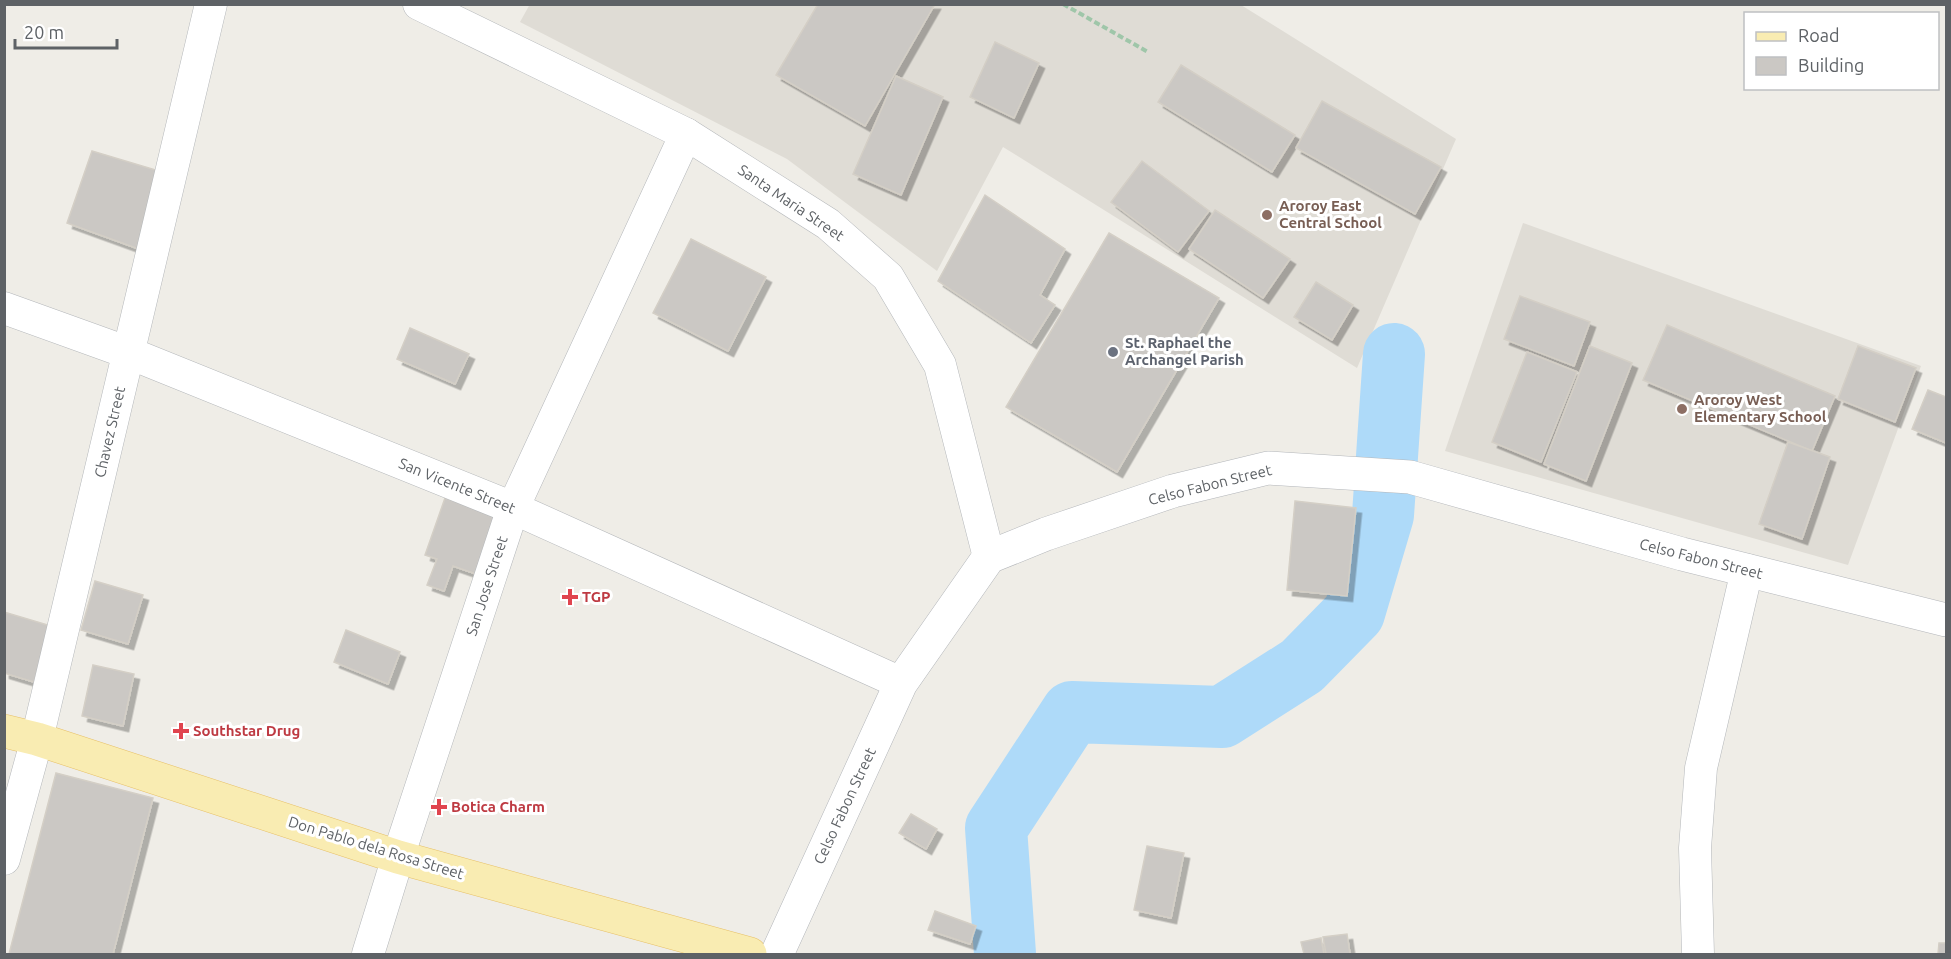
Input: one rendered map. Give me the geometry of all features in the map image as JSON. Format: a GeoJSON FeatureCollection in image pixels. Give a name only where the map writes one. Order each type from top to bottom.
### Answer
{"type":"FeatureCollection","features":[{"type":"Feature","properties":{"kind":"main road","name":"Celso Fabon Street"},"geometry":{"type":"LineString","coordinates":[[777,954],[901,683],[989,557],[1046,534],[1173,491],[1268,468],[1410,477],[1608,535],[1947,620]]}},
{"type":"Feature","properties":{"kind":"main road","name":"Don Pablo dela Rosa Street"},"geometry":{"type":"LineString","coordinates":[[4,731],[38,739],[398,857],[750,954]]}},
{"type":"Feature","properties":{"kind":"street","name":"Chavez Street"},"geometry":{"type":"LineString","coordinates":[[4,859],[38,739],[211,4]]}},
{"type":"Feature","properties":{"kind":"street","name":"Santa Maria Street"},"geometry":{"type":"LineString","coordinates":[[419,4],[686,134],[828,224],[888,277],[940,365],[989,557]]}},
{"type":"Feature","properties":{"kind":"street","name":"San Jose Street"},"geometry":{"type":"LineString","coordinates":[[368,954],[513,508],[686,134]]}},
{"type":"Feature","properties":{"kind":"street","name":"San Vicente Street"},"geometry":{"type":"LineString","coordinates":[[4,308],[129,353],[513,508],[901,683]]}},
{"type":"Feature","properties":{"kind":"street"},"geometry":{"type":"LineString","coordinates":[[1698,954],[1695,848],[1701,768],[1747,570]]}},
{"type":"Feature","properties":{"kind":"path"},"geometry":{"type":"LineString","coordinates":[[1064,4],[1148,52]]}},
{"type":"Feature","properties":{"kind":"shaded area","name":"Aroroy East Central School"},"geometry":{"type":"Polygon","coordinates":[[[530,4],[1241,5],[1456,139],[1357,368],[1003,147],[937,271],[787,159],[520,22],[530,4]]]}},
{"type":"Feature","properties":{"kind":"shaded area","name":"Aroroy West Elementary School"},"geometry":{"type":"Polygon","coordinates":[[[1523,223],[1921,366],[1848,565],[1445,451],[1523,223]]]}},
{"type":"Feature","properties":{"kind":"building"},"geometry":{"type":"Polygon","coordinates":[[[818,4],[935,4],[865,126],[776,75],[818,4]]]}},
{"type":"Feature","properties":{"kind":"building"},"geometry":{"type":"Polygon","coordinates":[[[995,42],[1039,63],[1014,118],[970,97],[995,42]]]}},
{"type":"Feature","properties":{"kind":"building"},"geometry":{"type":"Polygon","coordinates":[[[1181,65],[1295,135],[1272,172],[1158,102],[1181,65]]]}},
{"type":"Feature","properties":{"kind":"building"},"geometry":{"type":"Polygon","coordinates":[[[896,76],[943,97],[901,195],[853,174],[896,76]]]}},
{"type":"Feature","properties":{"kind":"building"},"geometry":{"type":"Polygon","coordinates":[[[1322,101],[1441,167],[1415,214],[1296,148],[1322,101]]]}},
{"type":"Feature","properties":{"kind":"building"},"geometry":{"type":"Polygon","coordinates":[[[92,151],[169,174],[147,252],[67,223],[92,151]]]}},
{"type":"Feature","properties":{"kind":"building"},"geometry":{"type":"Polygon","coordinates":[[[1142,161],[1209,211],[1178,252],[1111,202],[1142,161]]]}},
{"type":"Feature","properties":{"kind":"building"},"geometry":{"type":"Polygon","coordinates":[[[985,195],[1065,249],[1040,295],[1055,305],[1031,343],[938,281],[985,195]]]}},
{"type":"Feature","properties":{"kind":"building"},"geometry":{"type":"Polygon","coordinates":[[[1215,210],[1290,259],[1263,298],[1189,249],[1215,210]]]}},
{"type":"Feature","properties":{"kind":"building","name":"St. Raphael the Archangel Parish"},"geometry":{"type":"Polygon","coordinates":[[[1109,233],[1219,298],[1117,472],[1006,407],[1109,233]]]}},
{"type":"Feature","properties":{"kind":"building"},"geometry":{"type":"Polygon","coordinates":[[[691,239],[766,277],[728,351],[653,313],[691,239]]]}},
{"type":"Feature","properties":{"kind":"building"},"geometry":{"type":"Polygon","coordinates":[[[1316,282],[1353,305],[1332,340],[1294,317],[1316,282]]]}},
{"type":"Feature","properties":{"kind":"building"},"geometry":{"type":"Polygon","coordinates":[[[1520,296],[1590,322],[1574,366],[1504,339],[1520,296]]]}},
{"type":"Feature","properties":{"kind":"building"},"geometry":{"type":"Polygon","coordinates":[[[1667,325],[1835,396],[1812,451],[1643,380],[1667,325]]]}},
{"type":"Feature","properties":{"kind":"building"},"geometry":{"type":"Polygon","coordinates":[[[410,328],[469,354],[455,384],[397,359],[410,328]]]}},
{"type":"Feature","properties":{"kind":"building"},"geometry":{"type":"Polygon","coordinates":[[[1590,346],[1632,363],[1586,481],[1544,464],[1590,346]]]}},
{"type":"Feature","properties":{"kind":"building"},"geometry":{"type":"Polygon","coordinates":[[[1858,346],[1916,368],[1895,422],[1838,399],[1858,346]]]}},
{"type":"Feature","properties":{"kind":"building"},"geometry":{"type":"Polygon","coordinates":[[[1527,352],[1577,372],[1541,462],[1492,442],[1527,352]]]}},
{"type":"Feature","properties":{"kind":"building"},"geometry":{"type":"Polygon","coordinates":[[[1928,390],[1946,397],[1946,443],[1912,429],[1928,390]]]}},
{"type":"Feature","properties":{"kind":"building"},"geometry":{"type":"Polygon","coordinates":[[[1788,442],[1830,457],[1802,539],[1759,524],[1788,442]]]}},
{"type":"Feature","properties":{"kind":"building"},"geometry":{"type":"Polygon","coordinates":[[[445,498],[497,516],[476,574],[453,566],[444,591],[427,585],[437,559],[425,555],[445,498]]]}},
{"type":"Feature","properties":{"kind":"building"},"geometry":{"type":"Polygon","coordinates":[[[1295,501],[1356,508],[1347,596],[1287,590],[1295,501]]]}},
{"type":"Feature","properties":{"kind":"building"},"geometry":{"type":"Polygon","coordinates":[[[95,581],[143,595],[128,644],[81,630],[95,581]]]}},
{"type":"Feature","properties":{"kind":"building"},"geometry":{"type":"Polygon","coordinates":[[[4,612],[51,626],[34,682],[4,673],[4,612]]]}},
{"type":"Feature","properties":{"kind":"building"},"geometry":{"type":"Polygon","coordinates":[[[346,630],[400,652],[388,684],[334,662],[346,630]]]}},
{"type":"Feature","properties":{"kind":"building"},"geometry":{"type":"Polygon","coordinates":[[[93,665],[134,674],[123,726],[82,716],[93,665]]]}},
{"type":"Feature","properties":{"kind":"building"},"geometry":{"type":"Polygon","coordinates":[[[56,773],[153,798],[113,954],[9,954],[56,773]]]}},
{"type":"Feature","properties":{"kind":"building"},"geometry":{"type":"Polygon","coordinates":[[[911,814],[937,829],[926,849],[899,833],[911,814]]]}},
{"type":"Feature","properties":{"kind":"building"},"geometry":{"type":"Polygon","coordinates":[[[1147,846],[1184,853],[1171,918],[1134,910],[1147,846]]]}},
{"type":"Feature","properties":{"kind":"building"},"geometry":{"type":"Polygon","coordinates":[[[935,911],[976,926],[970,944],[928,930],[935,911]]]}},
{"type":"Feature","properties":{"kind":"building"},"geometry":{"type":"Polygon","coordinates":[[[1347,934],[1350,954],[1326,954],[1323,937],[1347,934]]]}},
{"type":"Feature","properties":{"kind":"building"},"geometry":{"type":"Polygon","coordinates":[[[1321,938],[1324,954],[1304,954],[1301,942],[1321,938]]]}},
{"type":"Feature","properties":{"kind":"building"},"geometry":{"type":"Polygon","coordinates":[[[1939,943],[1946,943],[1946,954],[1938,954],[1939,943]]]}},
{"type":"Feature","properties":{"kind":"waterway"},"geometry":{"type":"LineString","coordinates":[[1005,954],[996,828],[1072,712],[1222,717],[1302,666],[1354,613],[1383,515],[1394,354]]}},
{"type":"Feature","properties":{"kind":"place","name":"Aroroy East Central School"},"geometry":{"type":"Point","coordinates":[1267,215]}},
{"type":"Feature","properties":{"kind":"place","name":"St. Raphael the Archangel Parish"},"geometry":{"type":"Point","coordinates":[1113,352]}},
{"type":"Feature","properties":{"kind":"place","name":"Aroroy West Elementary School"},"geometry":{"type":"Point","coordinates":[1682,409]}},
{"type":"Feature","properties":{"kind":"place","name":"TGP"},"geometry":{"type":"Point","coordinates":[570,597]}},
{"type":"Feature","properties":{"kind":"place","name":"Southstar Drug"},"geometry":{"type":"Point","coordinates":[181,731]}},
{"type":"Feature","properties":{"kind":"place","name":"Botica Charm"},"geometry":{"type":"Point","coordinates":[439,807]}}]}
